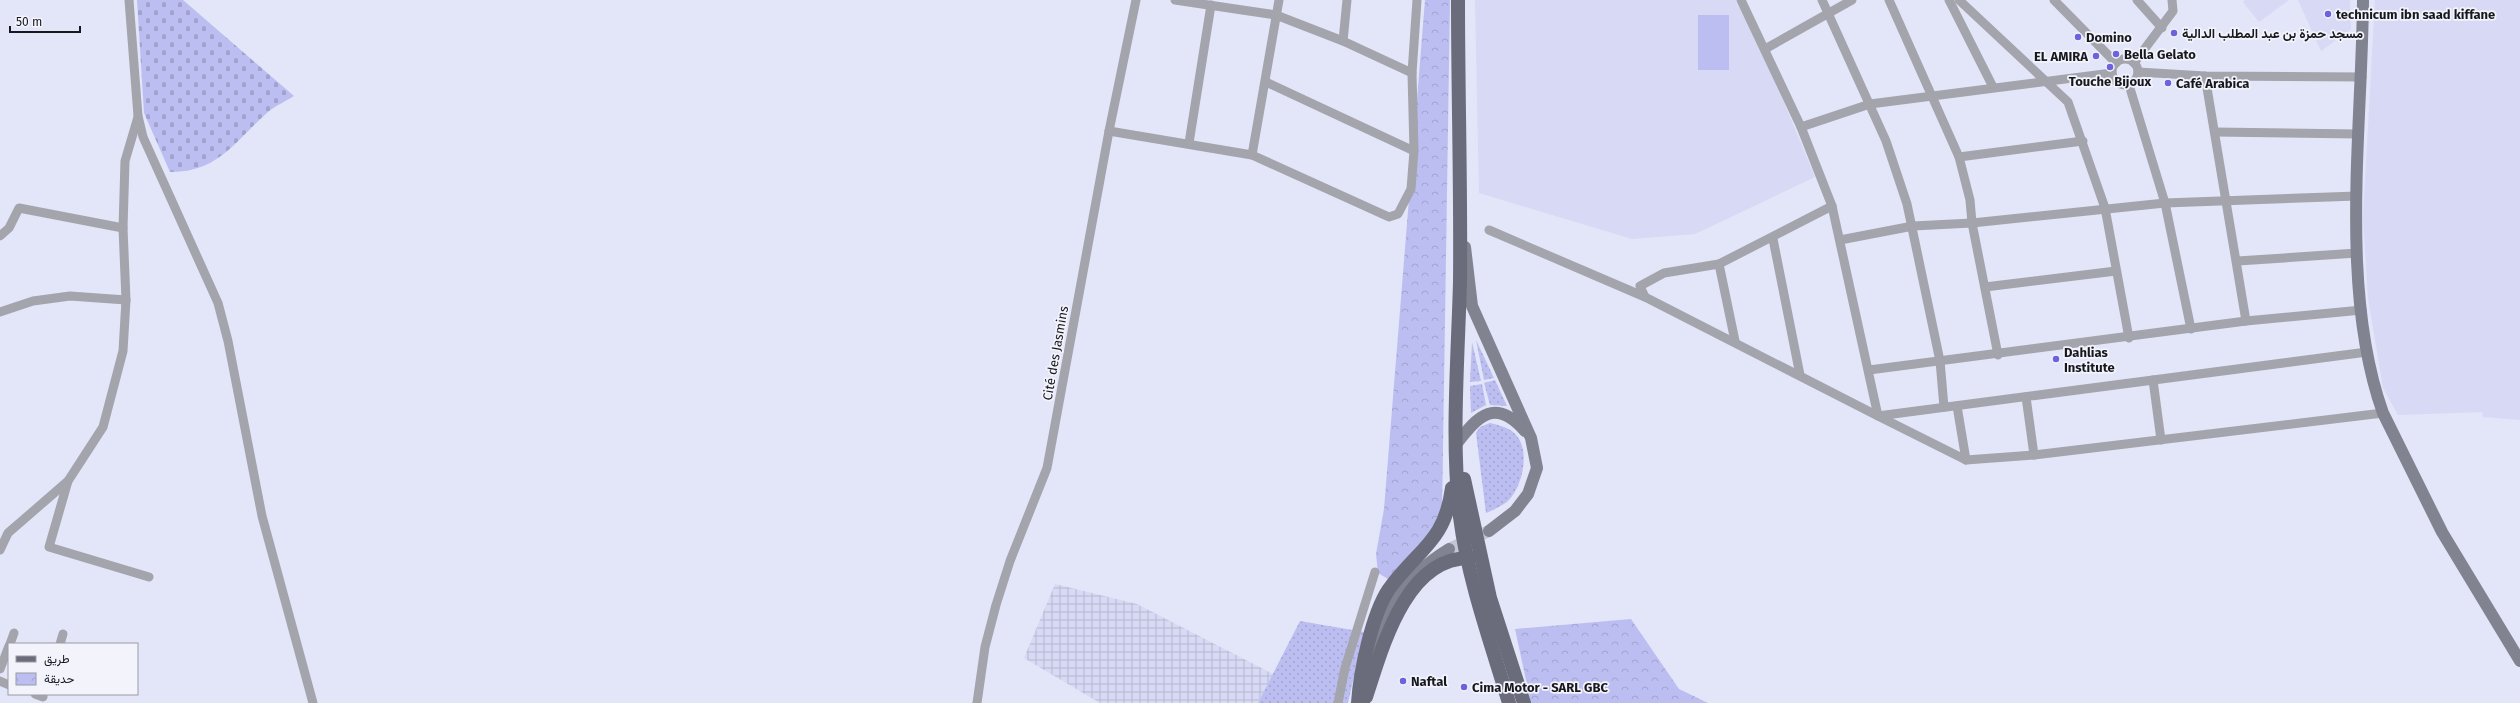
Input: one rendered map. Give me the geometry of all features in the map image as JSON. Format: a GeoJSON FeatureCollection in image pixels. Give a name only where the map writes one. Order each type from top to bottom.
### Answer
{"type":"FeatureCollection","features":[{"type":"Feature","properties":{"kind":"main road"},"geometry":{"type":"LineString","coordinates":[[1458,0],[1461,205],[1457,443],[1460,518],[1469,558],[1509,703]]}},
{"type":"Feature","properties":{"kind":"main road"},"geometry":{"type":"LineString","coordinates":[[1361,703],[1372,629],[1383,599],[1405,570],[1435,539],[1445,522],[1450,503],[1457,443]]}},
{"type":"Feature","properties":{"kind":"main road"},"geometry":{"type":"LineString","coordinates":[[1457,443],[1490,598],[1524,703]]}},
{"type":"Feature","properties":{"kind":"main road"},"geometry":{"type":"LineString","coordinates":[[1361,703],[1392,623],[1403,603],[1417,586],[1438,566],[1454,559],[1469,558]]}},
{"type":"Feature","properties":{"kind":"street"},"geometry":{"type":"LineString","coordinates":[[129,0],[138,116],[143,137],[218,303],[228,341],[262,516],[314,703]]}},
{"type":"Feature","properties":{"kind":"street","name":"Cité des Jasmins"},"geometry":{"type":"LineString","coordinates":[[977,703],[985,647],[996,605],[1010,561],[1047,468],[1109,131],[1136,0]]}},
{"type":"Feature","properties":{"kind":"street"},"geometry":{"type":"LineString","coordinates":[[1175,0],[1276,16],[1343,41],[1412,73]]}},
{"type":"Feature","properties":{"kind":"street"},"geometry":{"type":"LineString","coordinates":[[1252,155],[1266,82],[1279,0]]}},
{"type":"Feature","properties":{"kind":"street"},"geometry":{"type":"LineString","coordinates":[[1343,41],[1346,0]]}},
{"type":"Feature","properties":{"kind":"street"},"geometry":{"type":"LineString","coordinates":[[1109,131],[1189,143],[1252,155],[1389,217],[1398,214],[1411,189],[1414,151],[1412,73],[1417,0]]}},
{"type":"Feature","properties":{"kind":"street"},"geometry":{"type":"LineString","coordinates":[[1741,0],[1801,128],[1832,206],[1878,416]]}},
{"type":"Feature","properties":{"kind":"street"},"geometry":{"type":"LineString","coordinates":[[1822,0],[1886,141],[1913,226],[1940,361],[1944,407]]}},
{"type":"Feature","properties":{"kind":"street"},"geometry":{"type":"LineString","coordinates":[[1765,49],[1828,12],[1852,0]]}},
{"type":"Feature","properties":{"kind":"street"},"geometry":{"type":"LineString","coordinates":[[1889,0],[1959,157],[1970,200],[1972,223],[1998,355]]}},
{"type":"Feature","properties":{"kind":"street"},"geometry":{"type":"LineString","coordinates":[[1949,0],[1993,87]]}},
{"type":"Feature","properties":{"kind":"street"},"geometry":{"type":"LineString","coordinates":[[1959,0],[2068,102],[2083,141],[2105,208],[2129,338]]}},
{"type":"Feature","properties":{"kind":"street"},"geometry":{"type":"LineString","coordinates":[[2054,0],[2116,63]]}},
{"type":"Feature","properties":{"kind":"street"},"geometry":{"type":"LineString","coordinates":[[2137,0],[2162,28]]}},
{"type":"Feature","properties":{"kind":"street"},"geometry":{"type":"LineString","coordinates":[[2112,73],[2118,83],[2129,84],[2136,79],[2136,68],[2173,11],[2172,0]]}},
{"type":"Feature","properties":{"kind":"street"},"geometry":{"type":"LineString","coordinates":[[2363,0],[2362,77],[2358,134],[2357,253],[2367,352],[2376,394],[2383,413],[2442,532],[2520,660]]}},
{"type":"Feature","properties":{"kind":"street"},"geometry":{"type":"LineString","coordinates":[[1189,143],[1211,5]]}},
{"type":"Feature","properties":{"kind":"street"},"geometry":{"type":"LineString","coordinates":[[2112,73],[2116,63],[2123,60],[2136,68],[2205,76],[2362,77]]}},
{"type":"Feature","properties":{"kind":"street"},"geometry":{"type":"LineString","coordinates":[[1801,128],[1870,104],[1993,87],[2047,82],[2112,73]]}},
{"type":"Feature","properties":{"kind":"street"},"geometry":{"type":"LineString","coordinates":[[2205,76],[2215,132],[2224,200],[2238,261],[2246,322]]}},
{"type":"Feature","properties":{"kind":"street"},"geometry":{"type":"LineString","coordinates":[[1266,82],[1414,151]]}},
{"type":"Feature","properties":{"kind":"street"},"geometry":{"type":"LineString","coordinates":[[2129,84],[2165,203],[2191,329]]}},
{"type":"Feature","properties":{"kind":"street"},"geometry":{"type":"LineString","coordinates":[[0,550],[8,533],[68,481],[103,427],[123,351],[126,300],[122,228],[125,161],[138,116]]}},
{"type":"Feature","properties":{"kind":"street"},"geometry":{"type":"LineString","coordinates":[[2215,132],[2358,134]]}},
{"type":"Feature","properties":{"kind":"street"},"geometry":{"type":"LineString","coordinates":[[1959,157],[2083,141]]}},
{"type":"Feature","properties":{"kind":"street"},"geometry":{"type":"LineString","coordinates":[[1840,240],[1913,226],[1972,223],[2105,208],[2224,200],[2357,196]]}},
{"type":"Feature","properties":{"kind":"street"},"geometry":{"type":"LineString","coordinates":[[1461,205],[1472,306],[1531,438],[1537,468],[1528,494],[1515,511],[1489,531]]}},
{"type":"Feature","properties":{"kind":"street"},"geometry":{"type":"LineString","coordinates":[[1645,296],[1640,286],[1664,273],[1719,264],[1773,238],[1832,206]]}},
{"type":"Feature","properties":{"kind":"street"},"geometry":{"type":"LineString","coordinates":[[0,236],[9,228],[19,208],[122,228]]}},
{"type":"Feature","properties":{"kind":"street"},"geometry":{"type":"LineString","coordinates":[[1489,230],[1645,296],[1966,460],[2034,455],[2383,413]]}},
{"type":"Feature","properties":{"kind":"street"},"geometry":{"type":"LineString","coordinates":[[1773,238],[1800,375]]}},
{"type":"Feature","properties":{"kind":"street"},"geometry":{"type":"LineString","coordinates":[[2238,261],[2357,253]]}},
{"type":"Feature","properties":{"kind":"street"},"geometry":{"type":"LineString","coordinates":[[1719,264],[1735,341]]}},
{"type":"Feature","properties":{"kind":"street"},"geometry":{"type":"LineString","coordinates":[[1985,287],[2116,271]]}},
{"type":"Feature","properties":{"kind":"street"},"geometry":{"type":"LineString","coordinates":[[0,312],[33,301],[70,296],[126,300]]}},
{"type":"Feature","properties":{"kind":"street"},"geometry":{"type":"LineString","coordinates":[[1869,370],[1998,355],[2246,322],[2362,310]]}},
{"type":"Feature","properties":{"kind":"street"},"geometry":{"type":"LineString","coordinates":[[1878,416],[2367,352]]}},
{"type":"Feature","properties":{"kind":"street"},"geometry":{"type":"LineString","coordinates":[[2153,380],[2161,440]]}},
{"type":"Feature","properties":{"kind":"street"},"geometry":{"type":"LineString","coordinates":[[2026,397],[2034,455]]}},
{"type":"Feature","properties":{"kind":"street"},"geometry":{"type":"LineString","coordinates":[[1956,406],[1966,460]]}},
{"type":"Feature","properties":{"kind":"street"},"geometry":{"type":"LineString","coordinates":[[1457,443],[1474,421],[1493,413],[1510,417],[1531,438]]}},
{"type":"Feature","properties":{"kind":"street"},"geometry":{"type":"LineString","coordinates":[[68,481],[49,547],[149,577]]}},
{"type":"Feature","properties":{"kind":"street"},"geometry":{"type":"LineString","coordinates":[[1361,703],[1378,637],[1398,594],[1420,568],[1449,549]]}},
{"type":"Feature","properties":{"kind":"street"},"geometry":{"type":"LineString","coordinates":[[1338,703],[1345,668],[1375,572]]}},
{"type":"Feature","properties":{"kind":"street"},"geometry":{"type":"LineString","coordinates":[[10,643],[14,633]]}},
{"type":"Feature","properties":{"kind":"street"},"geometry":{"type":"LineString","coordinates":[[60,643],[63,634]]}},
{"type":"Feature","properties":{"kind":"street"},"geometry":{"type":"LineString","coordinates":[[0,669],[8,648]]}},
{"type":"Feature","properties":{"kind":"shaded area"},"geometry":{"type":"Polygon","coordinates":[[[1475,0],[1735,0],[1762,50],[1815,177],[1695,234],[1632,239],[1479,193],[1475,0]]]}},
{"type":"Feature","properties":{"kind":"shaded area"},"geometry":{"type":"Polygon","coordinates":[[[2245,0],[2289,0],[2259,22],[2243,2],[2245,0]]]}},
{"type":"Feature","properties":{"kind":"shaded area","name":"technicum ibn saad kiffane"},"geometry":{"type":"Polygon","coordinates":[[[2298,0],[2350,0],[2351,29],[2321,51],[2298,0]]]}},
{"type":"Feature","properties":{"kind":"shaded area"},"geometry":{"type":"Polygon","coordinates":[[[2375,0],[2520,0],[2520,420],[2483,417],[2482,412],[2398,415],[2383,388],[2368,298],[2363,218],[2375,0]]]}},
{"type":"Feature","properties":{"kind":"shaded area"},"geometry":{"type":"Polygon","coordinates":[[[1055,584],[1137,604],[1273,674],[1258,703],[1100,703],[1024,658],[1055,584]]]}},
{"type":"Feature","properties":{"kind":"green space"},"geometry":{"type":"Polygon","coordinates":[[[137,0],[183,0],[294,96],[268,112],[235,144],[214,161],[187,171],[170,172],[144,113],[137,0]]]}},
{"type":"Feature","properties":{"kind":"green space"},"geometry":{"type":"Polygon","coordinates":[[[1425,0],[1450,0],[1442,513],[1431,534],[1388,579],[1378,573],[1376,554],[1384,509],[1425,0]]]}},
{"type":"Feature","properties":{"kind":"green space"},"geometry":{"type":"Polygon","coordinates":[[[1698,15],[1729,15],[1729,70],[1698,70],[1698,15]]]}},
{"type":"Feature","properties":{"kind":"green space"},"geometry":{"type":"Polygon","coordinates":[[[1476,340],[1494,378],[1484,380],[1476,340]]]}},
{"type":"Feature","properties":{"kind":"green space"},"geometry":{"type":"Polygon","coordinates":[[[1472,342],[1481,381],[1470,382],[1472,342]]]}},
{"type":"Feature","properties":{"kind":"green space"},"geometry":{"type":"Polygon","coordinates":[[[1495,380],[1507,406],[1490,405],[1484,383],[1495,380]]]}},
{"type":"Feature","properties":{"kind":"green space"},"geometry":{"type":"Polygon","coordinates":[[[1482,384],[1486,405],[1471,413],[1470,386],[1482,384]]]}},
{"type":"Feature","properties":{"kind":"green space"},"geometry":{"type":"Polygon","coordinates":[[[1490,423],[1511,430],[1519,439],[1524,456],[1521,477],[1513,494],[1506,503],[1486,513],[1476,433],[1480,427],[1490,423]]]}},
{"type":"Feature","properties":{"kind":"green space"},"geometry":{"type":"Polygon","coordinates":[[[1631,619],[1679,689],[1708,703],[1531,703],[1515,629],[1631,619]]]}},
{"type":"Feature","properties":{"kind":"green space"},"geometry":{"type":"Polygon","coordinates":[[[1300,621],[1364,632],[1348,703],[1258,703],[1300,621]]]}},
{"type":"Feature","properties":{"kind":"tunnel"},"geometry":{"type":"LineString","coordinates":[[1449,549],[1489,531]]}},
{"type":"Feature","properties":{"kind":"place","name":"technicum ibn saad kiffane"},"geometry":{"type":"Point","coordinates":[2328,14]}},
{"type":"Feature","properties":{"kind":"place","name":"مسجد حمزة بن عبد المطلب الدالية"},"geometry":{"type":"Point","coordinates":[2174,33]}},
{"type":"Feature","properties":{"kind":"place","name":"Domino"},"geometry":{"type":"Point","coordinates":[2078,37]}},
{"type":"Feature","properties":{"kind":"place","name":"Bella Gelato"},"geometry":{"type":"Point","coordinates":[2116,54]}},
{"type":"Feature","properties":{"kind":"place","name":"EL AMIRA"},"geometry":{"type":"Point","coordinates":[2096,56]}},
{"type":"Feature","properties":{"kind":"place","name":"Touche Bijoux"},"geometry":{"type":"Point","coordinates":[2110,67]}},
{"type":"Feature","properties":{"kind":"place","name":"Café Arabica"},"geometry":{"type":"Point","coordinates":[2168,83]}},
{"type":"Feature","properties":{"kind":"place","name":"Dahlias Institute"},"geometry":{"type":"Point","coordinates":[2056,359]}},
{"type":"Feature","properties":{"kind":"place","name":"Naftal"},"geometry":{"type":"Point","coordinates":[1403,681]}},
{"type":"Feature","properties":{"kind":"place","name":"Cima Motor - SARL GBC"},"geometry":{"type":"Point","coordinates":[1464,687]}}]}
